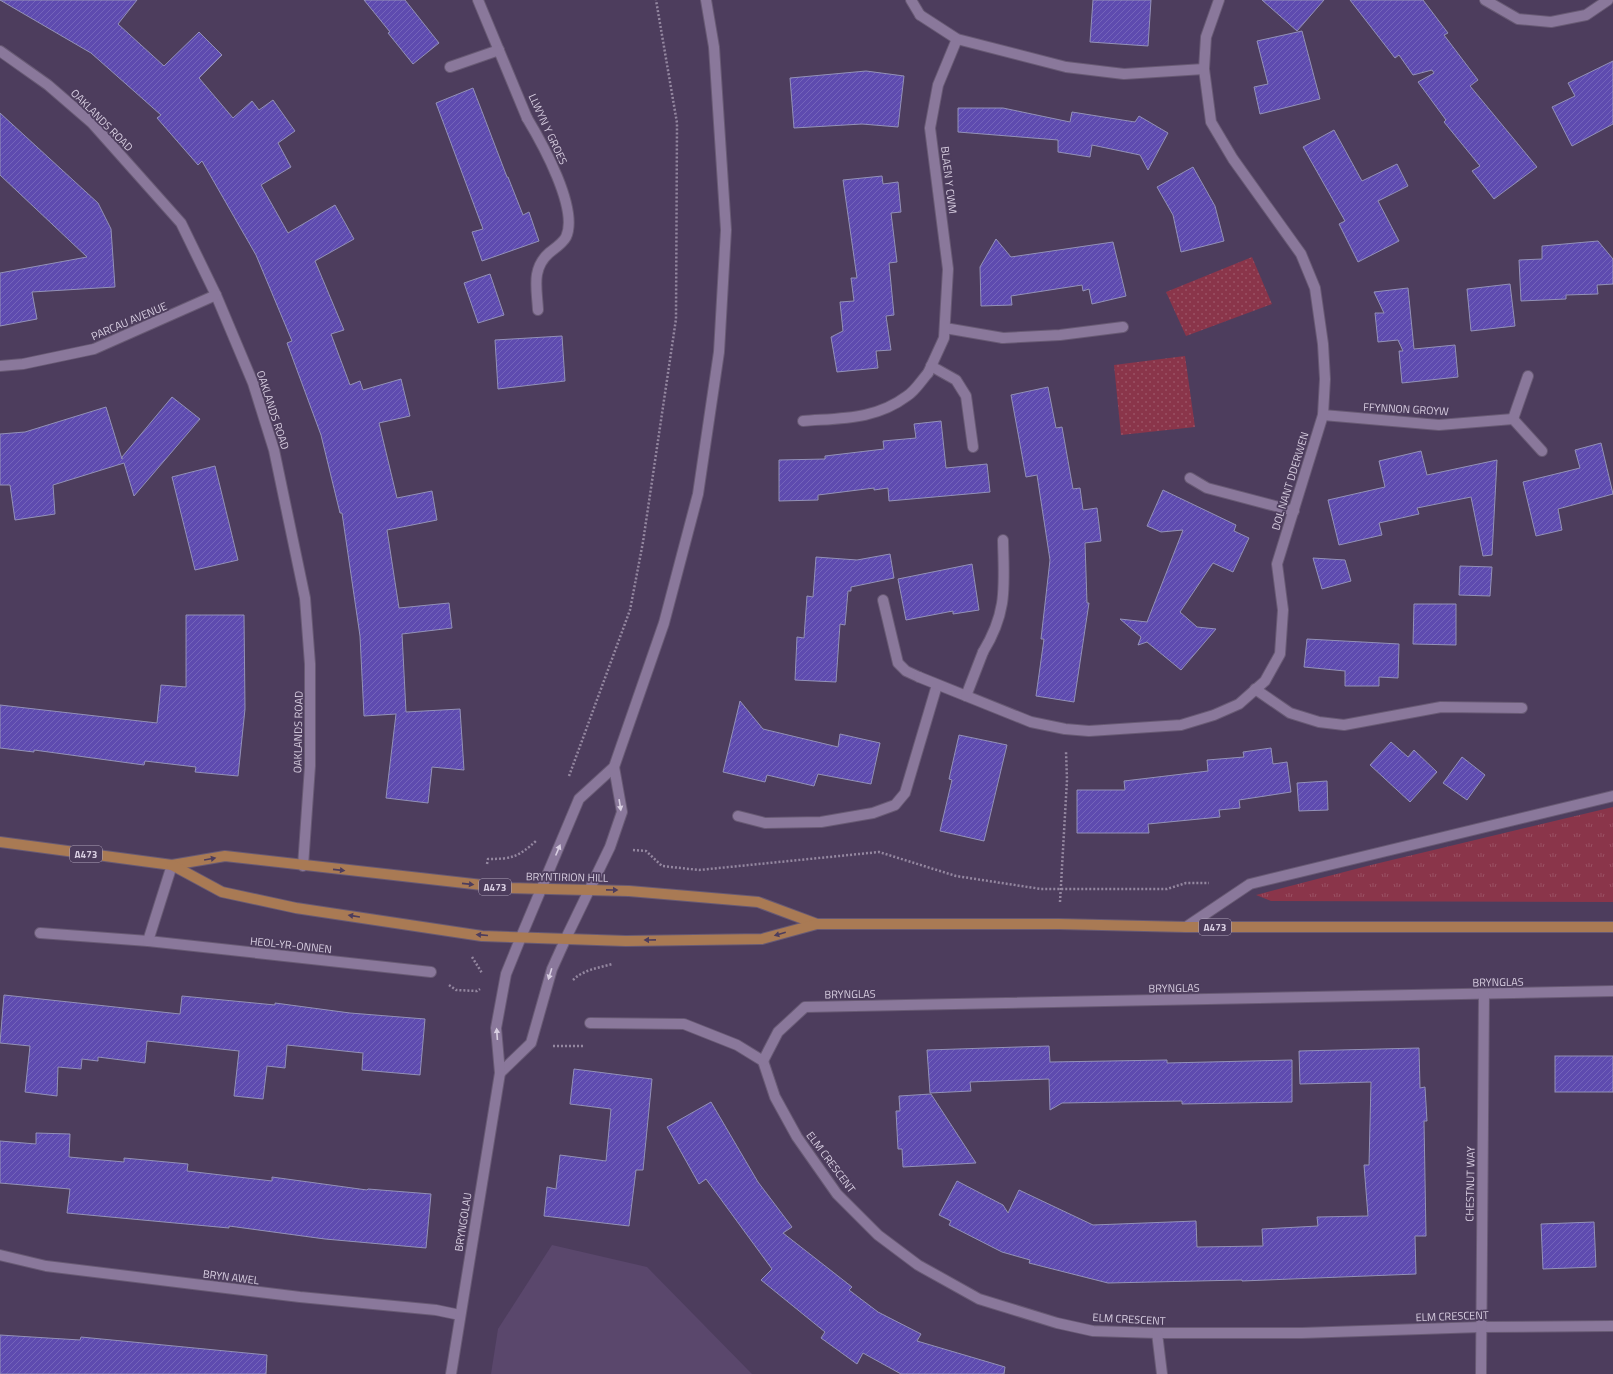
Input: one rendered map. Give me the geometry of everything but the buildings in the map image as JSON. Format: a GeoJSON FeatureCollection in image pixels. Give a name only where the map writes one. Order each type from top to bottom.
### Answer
{"type":"FeatureCollection","features":[{"type":"Feature","properties":{"kind":"main road","name":"BRYNTIRION HILL"},"geometry":{"type":"LineString","coordinates":[[0,842],[172,865],[225,856],[303,866],[509,888],[629,891],[758,902],[817,924]]}},
{"type":"Feature","properties":{"kind":"main road","name":"BRYNTIRION HILL"},"geometry":{"type":"LineString","coordinates":[[172,865],[222,892],[289,906],[482,936],[521,937]]}},
{"type":"Feature","properties":{"kind":"main road","name":"A473"},"geometry":{"type":"LineString","coordinates":[[521,937],[626,941],[762,939],[817,924],[1059,924],[1186,927],[1613,927]]}},
{"type":"Feature","properties":{"kind":"street","name":"LLWYN Y GROES"},"geometry":{"type":"LineString","coordinates":[[478,0],[527,118],[548,153],[565,200],[570,223],[566,238],[544,257],[536,272],[538,310]]}},
{"type":"Feature","properties":{"kind":"street"},"geometry":{"type":"LineString","coordinates":[[579,798],[614,766],[664,623],[696,502],[719,352],[726,230],[714,47],[706,0]]}},
{"type":"Feature","properties":{"kind":"street"},"geometry":{"type":"LineString","coordinates":[[912,0],[920,15],[957,39],[1066,67],[1124,74],[1204,68]]}},
{"type":"Feature","properties":{"kind":"street","name":"DOL NANT DDERWEN"},"geometry":{"type":"LineString","coordinates":[[883,600],[898,663],[906,671],[937,685],[1031,722],[1065,729],[1090,731],[1181,725],[1214,715],[1239,704],[1264,681],[1280,654],[1283,610],[1277,564],[1323,415],[1325,372],[1323,344],[1315,288],[1301,254],[1233,159],[1211,122],[1204,68],[1206,37],[1219,0]]}},
{"type":"Feature","properties":{"kind":"street"},"geometry":{"type":"LineString","coordinates":[[1485,0],[1518,19],[1551,22],[1586,15],[1608,0]]}},
{"type":"Feature","properties":{"kind":"street","name":"BLAEN Y CWM"},"geometry":{"type":"LineString","coordinates":[[803,421],[855,417],[884,411],[908,396],[930,370],[944,338],[948,269],[930,128],[938,86],[957,39]]}},
{"type":"Feature","properties":{"kind":"street"},"geometry":{"type":"LineString","coordinates":[[450,67],[500,50]]}},
{"type":"Feature","properties":{"kind":"street","name":"OAKLANDS ROAD"},"geometry":{"type":"LineString","coordinates":[[0,51],[48,85],[92,123],[181,223],[216,295],[253,383],[274,450],[306,598],[310,664],[310,766],[303,866]]}},
{"type":"Feature","properties":{"kind":"street","name":"PARCAU AVENUE"},"geometry":{"type":"LineString","coordinates":[[0,366],[23,364],[94,349],[216,295]]}},
{"type":"Feature","properties":{"kind":"street"},"geometry":{"type":"LineString","coordinates":[[945,328],[1004,338],[1060,335],[1123,327]]}},
{"type":"Feature","properties":{"kind":"street"},"geometry":{"type":"LineString","coordinates":[[930,370],[956,380],[966,396],[973,447]]}},
{"type":"Feature","properties":{"kind":"street"},"geometry":{"type":"LineString","coordinates":[[1528,376],[1513,419],[1542,451]]}},
{"type":"Feature","properties":{"kind":"street","name":"FFYNNON GROYW"},"geometry":{"type":"LineString","coordinates":[[1323,415],[1439,425],[1513,419]]}},
{"type":"Feature","properties":{"kind":"street"},"geometry":{"type":"LineString","coordinates":[[1190,478],[1207,488],[1294,511]]}},
{"type":"Feature","properties":{"kind":"street"},"geometry":{"type":"LineString","coordinates":[[966,696],[983,652],[994,633],[1000,615],[1004,596],[1003,540]]}},
{"type":"Feature","properties":{"kind":"street"},"geometry":{"type":"LineString","coordinates":[[738,816],[764,823],[821,822],[874,813],[895,805],[905,793],[937,685]]}},
{"type":"Feature","properties":{"kind":"street"},"geometry":{"type":"LineString","coordinates":[[1255,689],[1290,713],[1319,722],[1344,725],[1441,707],[1522,708]]}},
{"type":"Feature","properties":{"kind":"street"},"geometry":{"type":"LineString","coordinates":[[500,1073],[531,1043],[552,968],[610,847],[622,812],[614,766]]}},
{"type":"Feature","properties":{"kind":"street"},"geometry":{"type":"LineString","coordinates":[[1186,927],[1250,884],[1613,796]]}},
{"type":"Feature","properties":{"kind":"street","name":"BRYNGOLAU"},"geometry":{"type":"LineString","coordinates":[[451,1374],[500,1073],[496,1028],[506,974],[579,798]]}},
{"type":"Feature","properties":{"kind":"street"},"geometry":{"type":"LineString","coordinates":[[148,942],[172,865]]}},
{"type":"Feature","properties":{"kind":"street","name":"HEOL-YR-ONNEN"},"geometry":{"type":"LineString","coordinates":[[40,933],[148,942],[431,972]]}},
{"type":"Feature","properties":{"kind":"street","name":"BRYNGLAS"},"geometry":{"type":"LineString","coordinates":[[762,1060],[778,1032],[805,1007],[1613,991]]}},
{"type":"Feature","properties":{"kind":"street","name":"CHESTNUT WAY"},"geometry":{"type":"LineString","coordinates":[[1481,1374],[1484,994]]}},
{"type":"Feature","properties":{"kind":"street"},"geometry":{"type":"LineString","coordinates":[[590,1023],[684,1024],[737,1045],[762,1060]]}},
{"type":"Feature","properties":{"kind":"street","name":"ELM CRESCENT"},"geometry":{"type":"LineString","coordinates":[[762,1060],[775,1097],[797,1137],[837,1194],[878,1235],[918,1265],[979,1299],[1093,1331],[1158,1333],[1302,1333],[1481,1327],[1613,1326]]}},
{"type":"Feature","properties":{"kind":"street","name":"BRYN AWEL"},"geometry":{"type":"LineString","coordinates":[[0,1256],[46,1266],[300,1297],[436,1310],[460,1315]]}},
{"type":"Feature","properties":{"kind":"street"},"geometry":{"type":"LineString","coordinates":[[1158,1333],[1162,1374]]}},
{"type":"Feature","properties":{"kind":"path"},"geometry":{"type":"LineString","coordinates":[[579,798],[563,794],[630,610],[644,534],[676,319],[677,123],[656,0]]}},
{"type":"Feature","properties":{"kind":"path"},"geometry":{"type":"LineString","coordinates":[[1059,924],[1066,780],[1065,729]]}},
{"type":"Feature","properties":{"kind":"path"},"geometry":{"type":"LineString","coordinates":[[610,847],[646,851],[662,866],[699,870],[879,852],[956,876],[1041,889],[1167,889],[1186,883],[1210,883]]}},
{"type":"Feature","properties":{"kind":"shaded area"},"geometry":{"type":"Polygon","coordinates":[[[552,1245],[647,1267],[752,1374],[491,1374],[498,1329],[552,1245]]]}},
{"type":"Feature","properties":{"kind":"green space"},"geometry":{"type":"Polygon","coordinates":[[[1252,257],[1272,304],[1186,336],[1166,292],[1252,257]]]}},
{"type":"Feature","properties":{"kind":"green space"},"geometry":{"type":"Polygon","coordinates":[[[1185,356],[1195,427],[1121,435],[1114,365],[1185,356]]]}},
{"type":"Feature","properties":{"kind":"green space"},"geometry":{"type":"Polygon","coordinates":[[[1613,807],[1613,902],[1271,901],[1256,895],[1371,865],[1613,807]]]}}]}
